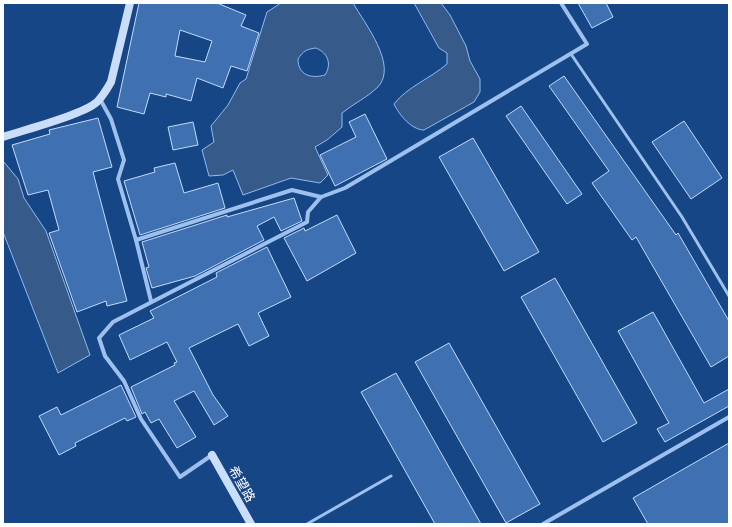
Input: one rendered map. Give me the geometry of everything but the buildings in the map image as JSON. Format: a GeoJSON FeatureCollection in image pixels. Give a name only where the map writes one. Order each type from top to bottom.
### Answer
{"type":"FeatureCollection","features":[{"type":"Feature","properties":{"kind":"street"},"geometry":{"type":"LineString","coordinates":[[3,137],[78,112],[96,103],[111,82],[130,3]]}},
{"type":"Feature","properties":{"kind":"street"},"geometry":{"type":"LineString","coordinates":[[212,455],[180,477],[142,419],[124,381],[105,356],[99,338],[113,322],[151,301],[307,222],[308,212],[321,197],[346,188],[587,44],[561,3]]}},
{"type":"Feature","properties":{"kind":"street"},"geometry":{"type":"LineString","coordinates":[[100,98],[111,119],[124,160],[118,179],[136,240],[151,301]]}},
{"type":"Feature","properties":{"kind":"street"},"geometry":{"type":"LineString","coordinates":[[136,240],[292,190],[321,197]]}},
{"type":"Feature","properties":{"kind":"street"},"geometry":{"type":"LineString","coordinates":[[543,524],[729,417]]}},
{"type":"Feature","properties":{"kind":"street","name":"希望路"},"geometry":{"type":"LineString","coordinates":[[212,455],[251,524]]}},
{"type":"Feature","properties":{"kind":"lane"},"geometry":{"type":"LineString","coordinates":[[571,54],[682,217],[729,296]]}},
{"type":"Feature","properties":{"kind":"lane"},"geometry":{"type":"LineString","coordinates":[[307,524],[391,476]]}},
{"type":"Feature","properties":{"kind":"water"},"geometry":{"type":"Polygon","coordinates":[[[281,3],[353,3],[378,45],[384,68],[383,78],[374,91],[342,113],[342,127],[327,140],[315,147],[328,175],[320,183],[291,178],[243,195],[233,170],[223,175],[209,176],[202,150],[214,142],[211,126],[228,105],[240,83],[246,79],[267,12],[281,3]],[[316,48],[308,50],[298,59],[300,69],[310,76],[325,75],[327,71],[328,59],[320,50],[316,48]]]}},
{"type":"Feature","properties":{"kind":"water"},"geometry":{"type":"Polygon","coordinates":[[[414,3],[441,3],[450,15],[466,46],[470,61],[480,79],[480,92],[474,102],[424,130],[411,125],[406,121],[394,104],[412,88],[447,64],[447,53],[439,48],[414,3]]]}},
{"type":"Feature","properties":{"kind":"water"},"geometry":{"type":"Polygon","coordinates":[[[3,161],[18,179],[24,198],[46,231],[90,355],[58,373],[3,232],[3,161]]]}}]}
